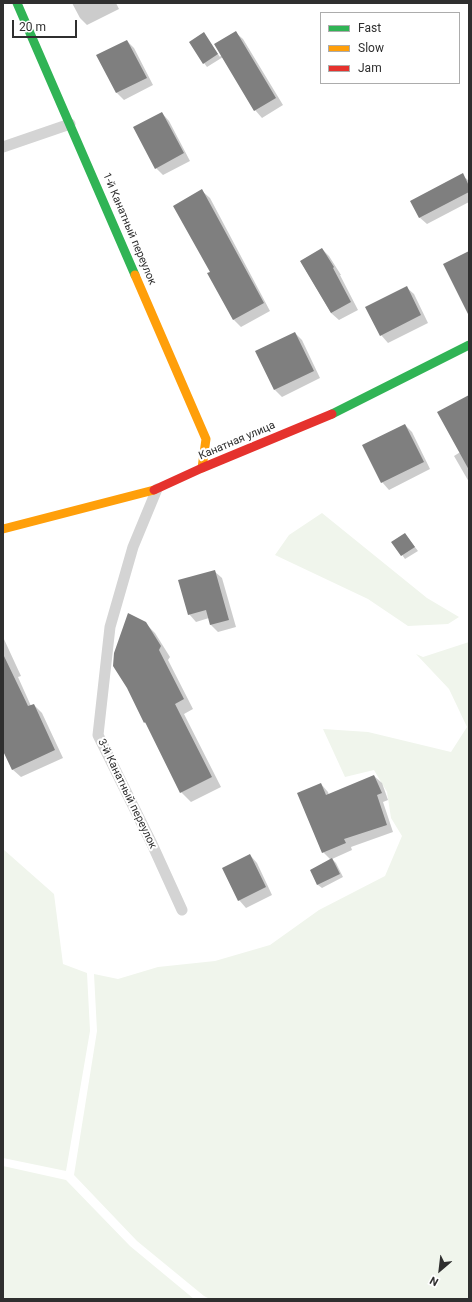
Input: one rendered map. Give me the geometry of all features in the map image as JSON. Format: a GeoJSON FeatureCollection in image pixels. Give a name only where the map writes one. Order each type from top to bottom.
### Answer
{"type":"FeatureCollection","features":[{"type":"Feature","properties":{"kind":"street","name":"1-й Канатный переулок"},"geometry":{"type":"LineString","coordinates":[[17,3],[206,439],[202,468]]}},
{"type":"Feature","properties":{"kind":"street","name":"Канатная улица"},"geometry":{"type":"LineString","coordinates":[[3,529],[157,489],[202,468],[341,410],[469,345]]}},
{"type":"Feature","properties":{"kind":"lane"},"geometry":{"type":"LineString","coordinates":[[3,147],[70,124]]}},
{"type":"Feature","properties":{"kind":"lane","name":"3-й Канатный переулок"},"geometry":{"type":"LineString","coordinates":[[157,489],[133,547],[110,627],[98,735],[152,844],[182,910]]}},
{"type":"Feature","properties":{"kind":"shaded area"},"geometry":{"type":"Polygon","coordinates":[[[322,513],[427,598],[459,617],[448,624],[408,626],[368,599],[275,555],[289,535],[322,513]]]}},
{"type":"Feature","properties":{"kind":"shaded area"},"geometry":{"type":"Polygon","coordinates":[[[469,642],[469,1299],[210,1299],[204,1296],[137,1241],[74,1175],[97,1031],[94,974],[118,979],[158,967],[215,961],[270,945],[319,910],[385,876],[402,836],[391,818],[387,792],[374,770],[345,777],[323,729],[368,732],[451,752],[467,727],[449,689],[416,654],[423,657],[469,642]]]}},
{"type":"Feature","properties":{"kind":"shaded area"},"geometry":{"type":"Polygon","coordinates":[[[3,849],[54,894],[63,964],[87,973],[90,1031],[66,1171],[3,1158],[3,849]]]}},
{"type":"Feature","properties":{"kind":"shaded area"},"geometry":{"type":"Polygon","coordinates":[[[3,1166],[66,1180],[130,1246],[194,1299],[3,1299],[3,1166]]]}},
{"type":"Feature","properties":{"kind":"building"},"geometry":{"type":"Polygon","coordinates":[[[236,31],[276,98],[254,111],[214,44],[236,31]]]}},
{"type":"Feature","properties":{"kind":"building"},"geometry":{"type":"Polygon","coordinates":[[[204,32],[218,54],[203,64],[189,42],[204,32]]]}},
{"type":"Feature","properties":{"kind":"building"},"geometry":{"type":"Polygon","coordinates":[[[127,40],[147,78],[116,93],[96,55],[127,40]]]}},
{"type":"Feature","properties":{"kind":"building"},"geometry":{"type":"Polygon","coordinates":[[[162,112],[184,153],[155,169],[133,127],[162,112]]]}},
{"type":"Feature","properties":{"kind":"building"},"geometry":{"type":"Polygon","coordinates":[[[463,173],[469,186],[469,192],[419,218],[410,201],[463,173]]]}},
{"type":"Feature","properties":{"kind":"building"},"geometry":{"type":"Polygon","coordinates":[[[202,189],[264,303],[233,320],[207,273],[210,272],[173,206],[202,189]]]}},
{"type":"Feature","properties":{"kind":"building"},"geometry":{"type":"Polygon","coordinates":[[[322,248],[334,267],[333,268],[351,302],[331,313],[300,261],[322,248]]]}},
{"type":"Feature","properties":{"kind":"building"},"geometry":{"type":"Polygon","coordinates":[[[469,251],[469,316],[443,264],[469,251]]]}},
{"type":"Feature","properties":{"kind":"building"},"geometry":{"type":"Polygon","coordinates":[[[407,286],[421,315],[380,336],[365,307],[407,286]]]}},
{"type":"Feature","properties":{"kind":"building"},"geometry":{"type":"Polygon","coordinates":[[[295,332],[314,371],[274,390],[255,351],[295,332]]]}},
{"type":"Feature","properties":{"kind":"building"},"geometry":{"type":"Polygon","coordinates":[[[469,395],[469,470],[437,412],[469,395]]]}},
{"type":"Feature","properties":{"kind":"building"},"geometry":{"type":"Polygon","coordinates":[[[405,424],[424,462],[381,483],[362,445],[405,424]]]}},
{"type":"Feature","properties":{"kind":"building"},"geometry":{"type":"Polygon","coordinates":[[[405,533],[415,547],[401,556],[391,542],[405,533]]]}},
{"type":"Feature","properties":{"kind":"building"},"geometry":{"type":"Polygon","coordinates":[[[215,570],[229,620],[210,625],[206,610],[188,615],[178,580],[215,570]]]}},
{"type":"Feature","properties":{"kind":"building"},"geometry":{"type":"Polygon","coordinates":[[[128,613],[146,622],[161,646],[159,650],[184,699],[175,704],[212,777],[180,793],[145,722],[144,723],[127,688],[113,666],[114,653],[128,613]]]}},
{"type":"Feature","properties":{"kind":"building"},"geometry":{"type":"Polygon","coordinates":[[[3,654],[28,706],[34,704],[55,750],[12,770],[3,751],[3,654]]]}},
{"type":"Feature","properties":{"kind":"building"},"geometry":{"type":"Polygon","coordinates":[[[374,775],[382,793],[377,795],[387,825],[344,839],[346,843],[322,853],[297,793],[321,783],[326,795],[374,775]]]}},
{"type":"Feature","properties":{"kind":"building"},"geometry":{"type":"Polygon","coordinates":[[[250,854],[266,887],[238,901],[222,868],[250,854]]]}},
{"type":"Feature","properties":{"kind":"building"},"geometry":{"type":"Polygon","coordinates":[[[332,858],[340,874],[317,885],[310,870],[332,858]]]}},
{"type":"Feature","properties":{"kind":"traffic: fast"},"geometry":{"type":"LineString","coordinates":[[17,3],[135,275]]}},
{"type":"Feature","properties":{"kind":"traffic: fast"},"geometry":{"type":"LineString","coordinates":[[332,414],[469,345]]}},
{"type":"Feature","properties":{"kind":"traffic: slow"},"geometry":{"type":"LineString","coordinates":[[135,275],[206,439],[202,468]]}},
{"type":"Feature","properties":{"kind":"traffic: slow"},"geometry":{"type":"LineString","coordinates":[[3,529],[154,490]]}},
{"type":"Feature","properties":{"kind":"traffic: jam"},"geometry":{"type":"LineString","coordinates":[[154,490],[202,468],[332,414]]}}]}
